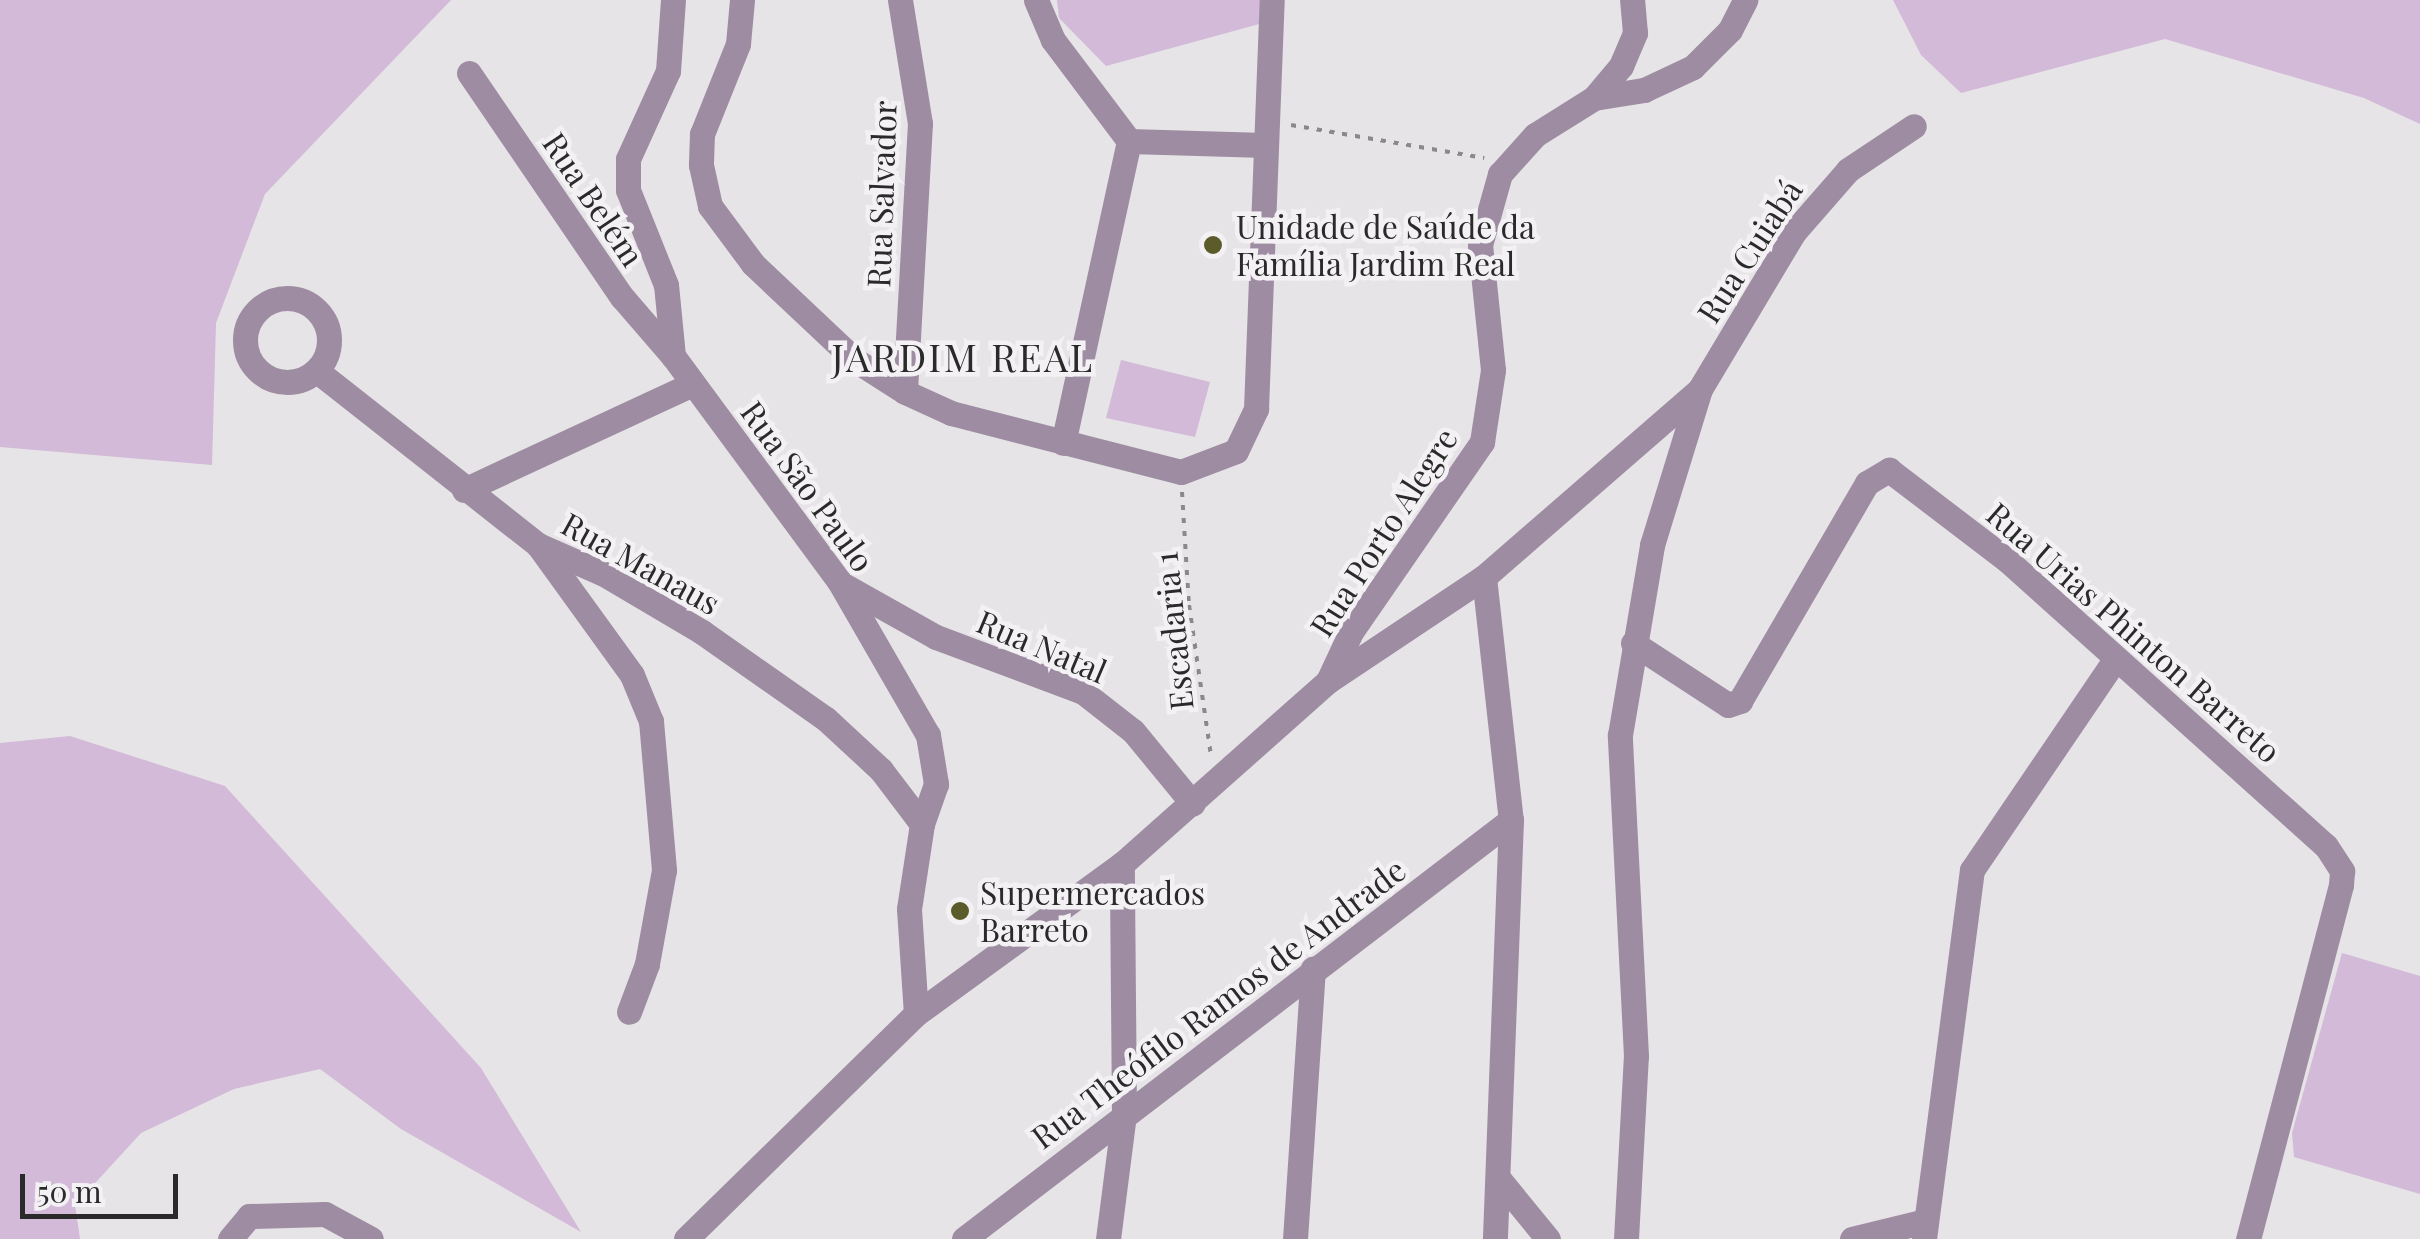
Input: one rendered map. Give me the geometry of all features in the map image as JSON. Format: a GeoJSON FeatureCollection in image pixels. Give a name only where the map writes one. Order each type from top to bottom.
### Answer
{"type":"FeatureCollection","features":[{"type":"Feature","properties":{"kind":"street","name":"Rua São Paulo"},"geometry":{"type":"LineString","coordinates":[[673,0],[668,71],[628,159],[628,190],[666,285],[673,356],[839,581],[935,751],[936,784],[922,824],[909,909],[916,1014]]}},
{"type":"Feature","properties":{"kind":"street"},"geometry":{"type":"LineString","coordinates":[[742,0],[738,44],[702,134],[710,206],[784,297],[855,360],[905,392],[951,414],[1181,472],[1236,451],[1256,409],[1272,0]]}},
{"type":"Feature","properties":{"kind":"street","name":"Rua Salvador"},"geometry":{"type":"LineString","coordinates":[[900,0],[920,123],[905,392]]}},
{"type":"Feature","properties":{"kind":"street"},"geometry":{"type":"LineString","coordinates":[[1036,0],[1054,40],[1129,141],[1063,443]]}},
{"type":"Feature","properties":{"kind":"street","name":"Rua Porto Alegre"},"geometry":{"type":"LineString","coordinates":[[1328,681],[1352,632],[1482,442],[1493,370],[1480,245],[1493,191],[1508,163],[1535,135],[1594,98],[1630,50],[1632,0]]}},
{"type":"Feature","properties":{"kind":"street"},"geometry":{"type":"LineString","coordinates":[[1594,98],[1644,90],[1694,66],[1730,30],[1746,0]]}},
{"type":"Feature","properties":{"kind":"street","name":"Rua Belém"},"geometry":{"type":"LineString","coordinates":[[469,73],[622,298],[673,356]]}},
{"type":"Feature","properties":{"kind":"street","name":"Rua Cuiabá"},"geometry":{"type":"LineString","coordinates":[[1700,389],[1812,207],[1848,170],[1914,126]]}},
{"type":"Feature","properties":{"kind":"street"},"geometry":{"type":"LineString","coordinates":[[1129,141],[1266,133]]}},
{"type":"Feature","properties":{"kind":"street","name":"Rua Manaus"},"geometry":{"type":"LineString","coordinates":[[317,370],[538,545],[604,574],[702,632],[826,719],[881,770],[922,824]]}},
{"type":"Feature","properties":{"kind":"street"},"geometry":{"type":"LineString","coordinates":[[464,490],[692,384]]}},
{"type":"Feature","properties":{"kind":"street"},"geometry":{"type":"LineString","coordinates":[[700,1234],[916,1014],[1122,864],[1328,681],[1484,577],[1700,389]]}},
{"type":"Feature","properties":{"kind":"street"},"geometry":{"type":"LineString","coordinates":[[1626,1239],[1636,1056],[1620,735],[1652,546],[1700,389]]}},
{"type":"Feature","properties":{"kind":"street","name":"Rua Urias Phinton Barreto"},"geometry":{"type":"LineString","coordinates":[[1633,643],[1728,705],[1740,701],[1867,483],[1890,470],[2007,560],[2326,846],[2342,870],[2248,1239]]}},
{"type":"Feature","properties":{"kind":"street"},"geometry":{"type":"LineString","coordinates":[[538,545],[632,675],[652,721],[665,821],[664,870],[647,964],[629,1012]]}},
{"type":"Feature","properties":{"kind":"street"},"geometry":{"type":"LineString","coordinates":[[1484,577],[1511,820],[1495,1239]]}},
{"type":"Feature","properties":{"kind":"street","name":"Rua Natal"},"geometry":{"type":"LineString","coordinates":[[839,581],[936,637],[1083,692],[1133,732],[1193,804]]}},
{"type":"Feature","properties":{"kind":"street"},"geometry":{"type":"LineString","coordinates":[[1852,1239],[1925,1230],[1972,870],[2116,658]]}},
{"type":"Feature","properties":{"kind":"street","name":"Rua Theófilo Ramos de Andrade"},"geometry":{"type":"LineString","coordinates":[[964,1239],[1511,820]]}},
{"type":"Feature","properties":{"kind":"street"},"geometry":{"type":"LineString","coordinates":[[1108,1239],[1124,1114],[1122,864]]}},
{"type":"Feature","properties":{"kind":"street"},"geometry":{"type":"LineString","coordinates":[[1295,1239],[1314,969]]}},
{"type":"Feature","properties":{"kind":"street"},"geometry":{"type":"LineString","coordinates":[[1498,1178],[1548,1239]]}},
{"type":"Feature","properties":{"kind":"street"},"geometry":{"type":"LineString","coordinates":[[230,1239],[249,1216],[325,1214],[371,1239]]}},
{"type":"Feature","properties":{"kind":"path"},"geometry":{"type":"LineString","coordinates":[[1266,133],[1508,163]]}},
{"type":"Feature","properties":{"kind":"path","name":"Escadaria 1"},"geometry":{"type":"LineString","coordinates":[[1181,472],[1189,605],[1215,784]]}},
{"type":"Feature","properties":{"kind":"shaded area"},"geometry":{"type":"Polygon","coordinates":[[[0,0],[451,0],[265,194],[216,323],[212,465],[0,447],[0,0]]]}},
{"type":"Feature","properties":{"kind":"shaded area"},"geometry":{"type":"Polygon","coordinates":[[[1057,0],[1260,0],[1263,23],[1106,66],[1059,18],[1057,0]]]}},
{"type":"Feature","properties":{"kind":"shaded area"},"geometry":{"type":"Polygon","coordinates":[[[1893,0],[2420,0],[2420,124],[2364,98],[2165,39],[1961,93],[1921,55],[1893,0]]]}},
{"type":"Feature","properties":{"kind":"shaded area"},"geometry":{"type":"Polygon","coordinates":[[[1121,360],[1210,382],[1195,437],[1106,418],[1121,360]]]}},
{"type":"Feature","properties":{"kind":"shaded area"},"geometry":{"type":"Polygon","coordinates":[[[70,736],[225,786],[481,1068],[581,1232],[401,1129],[320,1069],[234,1089],[141,1133],[75,1205],[80,1239],[0,1239],[0,743],[70,736]]]}},
{"type":"Feature","properties":{"kind":"shaded area"},"geometry":{"type":"Polygon","coordinates":[[[2342,953],[2420,976],[2420,1194],[2294,1157],[2292,1133],[2342,953]]]}},
{"type":"Feature","properties":{"kind":"place","name":"Unidade de Saúde da Família Jardim Real"},"geometry":{"type":"Point","coordinates":[1213,245]}},
{"type":"Feature","properties":{"kind":"place","name":"Supermercados Barreto"},"geometry":{"type":"Point","coordinates":[960,911]}},
{"type":"Feature","properties":{"kind":"district","name":"JARDIM REAL"},"geometry":{"type":"Point","coordinates":[963,357]}}]}
